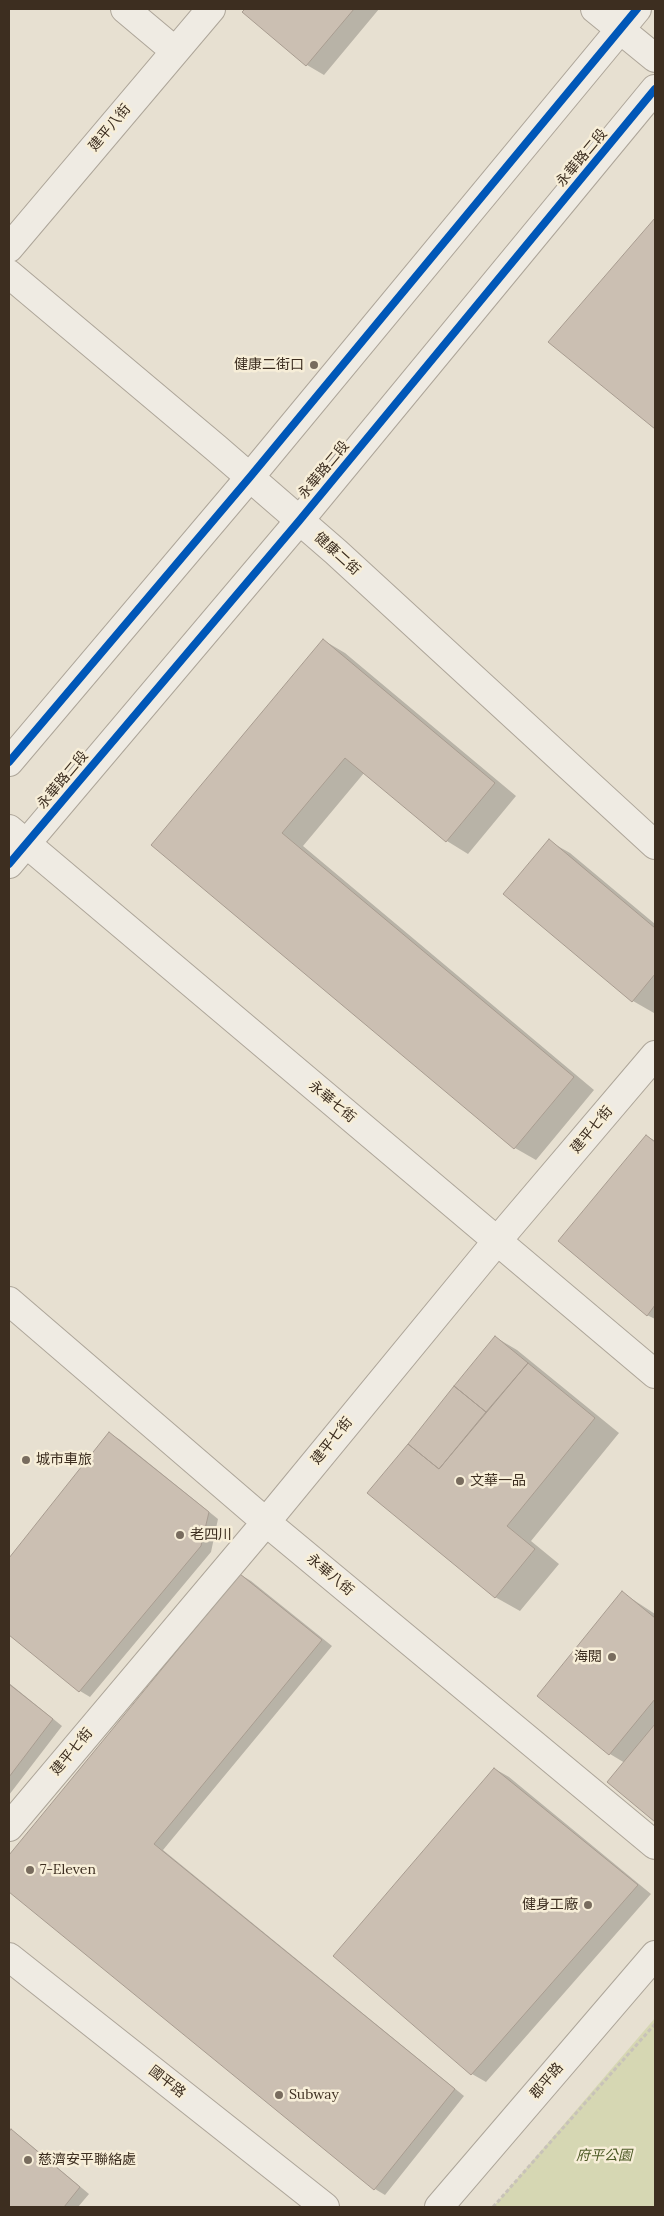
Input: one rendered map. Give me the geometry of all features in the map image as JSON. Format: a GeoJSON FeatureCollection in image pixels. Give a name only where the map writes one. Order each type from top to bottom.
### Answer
{"type":"FeatureCollection","features":[{"type":"Feature","properties":{"kind":"street"},"geometry":{"type":"LineString","coordinates":[[125,9],[176,51]]}},
{"type":"Feature","properties":{"kind":"street","name":"建平八街"},"geometry":{"type":"LineString","coordinates":[[9,248],[211,9]]}},
{"type":"Feature","properties":{"kind":"street"},"geometry":{"type":"LineString","coordinates":[[595,9],[628,19],[655,58]]}},
{"type":"Feature","properties":{"kind":"street"},"geometry":{"type":"LineString","coordinates":[[9,762],[250,477],[628,19]]}},
{"type":"Feature","properties":{"kind":"street","name":"永華路二段"},"geometry":{"type":"LineString","coordinates":[[14,846],[299,520],[655,89]]}},
{"type":"Feature","properties":{"kind":"street","name":"健康二街"},"geometry":{"type":"LineString","coordinates":[[9,274],[299,520],[655,845]]}},
{"type":"Feature","properties":{"kind":"street","name":"永華七街"},"geometry":{"type":"LineString","coordinates":[[14,846],[497,1241],[655,1374]]}},
{"type":"Feature","properties":{"kind":"street","name":"建平七街"},"geometry":{"type":"LineString","coordinates":[[9,1827],[266,1522],[497,1241],[655,1055]]}},
{"type":"Feature","properties":{"kind":"street","name":"永華八街"},"geometry":{"type":"LineString","coordinates":[[9,1302],[266,1522],[655,1845]]}},
{"type":"Feature","properties":{"kind":"street","name":"郡平路"},"geometry":{"type":"LineString","coordinates":[[439,2207],[655,1955]]}},
{"type":"Feature","properties":{"kind":"street","name":"國平路"},"geometry":{"type":"LineString","coordinates":[[9,1956],[325,2207]]}},
{"type":"Feature","properties":{"kind":"path"},"geometry":{"type":"LineString","coordinates":[[494,2207],[655,2024]]}},
{"type":"Feature","properties":{"kind":"green space","name":"府平公園"},"geometry":{"type":"Polygon","coordinates":[[[655,2018],[655,2207],[493,2207],[655,2018]]]}},
{"type":"Feature","properties":{"kind":"building"},"geometry":{"type":"Polygon","coordinates":[[[245,9],[354,9],[306,66],[242,12],[245,9]]]}},
{"type":"Feature","properties":{"kind":"building"},"geometry":{"type":"Polygon","coordinates":[[[655,218],[655,429],[548,342],[655,218]]]}},
{"type":"Feature","properties":{"kind":"building"},"geometry":{"type":"Polygon","coordinates":[[[323,639],[495,783],[446,842],[345,758],[282,833],[574,1077],[514,1149],[151,845],[323,639]]]}},
{"type":"Feature","properties":{"kind":"building"},"geometry":{"type":"Polygon","coordinates":[[[549,839],[655,928],[655,974],[632,1002],[503,894],[549,839]]]}},
{"type":"Feature","properties":{"kind":"building"},"geometry":{"type":"Polygon","coordinates":[[[646,1135],[655,1142],[655,1305],[647,1316],[558,1241],[646,1135]]]}},
{"type":"Feature","properties":{"kind":"building"},"geometry":{"type":"Polygon","coordinates":[[[495,1336],[528,1363],[486,1412],[454,1386],[495,1336]]]}},
{"type":"Feature","properties":{"kind":"building","name":"文華一品"},"geometry":{"type":"Polygon","coordinates":[[[528,1363],[595,1418],[507,1526],[535,1549],[495,1598],[367,1493],[408,1444],[439,1469],[528,1363]]]}},
{"type":"Feature","properties":{"kind":"building"},"geometry":{"type":"Polygon","coordinates":[[[454,1386],[486,1412],[439,1469],[408,1444],[454,1386]]]}},
{"type":"Feature","properties":{"kind":"building"},"geometry":{"type":"Polygon","coordinates":[[[109,1432],[209,1512],[201,1546],[79,1692],[9,1635],[9,1558],[109,1432]]]}},
{"type":"Feature","properties":{"kind":"building"},"geometry":{"type":"Polygon","coordinates":[[[240,1574],[322,1640],[154,1844],[455,2089],[374,2190],[9,1892],[9,1855],[240,1574]]]}},
{"type":"Feature","properties":{"kind":"building","name":"海閱"},"geometry":{"type":"Polygon","coordinates":[[[622,1591],[655,1618],[655,1699],[609,1755],[537,1696],[622,1591]]]}},
{"type":"Feature","properties":{"kind":"building"},"geometry":{"type":"Polygon","coordinates":[[[9,1684],[53,1719],[9,1777],[9,1684]]]}},
{"type":"Feature","properties":{"kind":"building"},"geometry":{"type":"Polygon","coordinates":[[[655,1724],[655,1822],[607,1782],[655,1724]]]}},
{"type":"Feature","properties":{"kind":"building"},"geometry":{"type":"Polygon","coordinates":[[[494,1768],[638,1885],[471,2075],[333,1956],[494,1768]]]}},
{"type":"Feature","properties":{"kind":"building","name":"慈濟安平聯絡處"},"geometry":{"type":"Polygon","coordinates":[[[11,2129],[80,2187],[64,2207],[9,2207],[9,2132],[11,2129]]]}},
{"type":"Feature","properties":{"kind":"cycle path"},"geometry":{"type":"LineString","coordinates":[[9,762],[250,477],[637,9]]}},
{"type":"Feature","properties":{"kind":"cycle path"},"geometry":{"type":"LineString","coordinates":[[9,864],[299,521],[655,89]]}},
{"type":"Feature","properties":{"kind":"place","name":"健康二街口"},"geometry":{"type":"Point","coordinates":[314,365]}},
{"type":"Feature","properties":{"kind":"place","name":"城市車旅"},"geometry":{"type":"Point","coordinates":[26,1460]}},
{"type":"Feature","properties":{"kind":"place","name":"文華一品"},"geometry":{"type":"Point","coordinates":[460,1481]}},
{"type":"Feature","properties":{"kind":"place","name":"老四川"},"geometry":{"type":"Point","coordinates":[180,1535]}},
{"type":"Feature","properties":{"kind":"place","name":"海閱"},"geometry":{"type":"Point","coordinates":[612,1657]}},
{"type":"Feature","properties":{"kind":"place","name":"7-Eleven"},"geometry":{"type":"Point","coordinates":[30,1870]}},
{"type":"Feature","properties":{"kind":"place","name":"健身工廠"},"geometry":{"type":"Point","coordinates":[588,1905]}},
{"type":"Feature","properties":{"kind":"place","name":"Subway"},"geometry":{"type":"Point","coordinates":[279,2095]}},
{"type":"Feature","properties":{"kind":"place","name":"慈濟安平聯絡處"},"geometry":{"type":"Point","coordinates":[28,2160]}}]}
